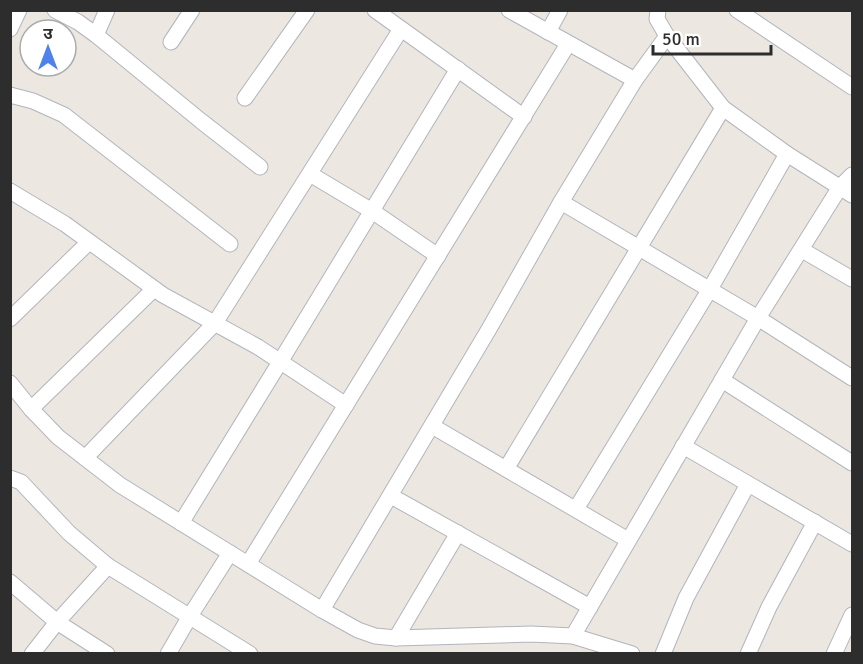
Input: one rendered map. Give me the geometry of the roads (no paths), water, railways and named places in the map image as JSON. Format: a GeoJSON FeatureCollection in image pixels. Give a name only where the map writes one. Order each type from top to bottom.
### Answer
{"type":"FeatureCollection","features":[{"type":"Feature","properties":{"kind":"street"},"geometry":{"type":"LineString","coordinates":[[55,10],[96,35],[201,122],[260,167]]}},
{"type":"Feature","properties":{"kind":"street"},"geometry":{"type":"LineString","coordinates":[[96,35],[107,10]]}},
{"type":"Feature","properties":{"kind":"street"},"geometry":{"type":"LineString","coordinates":[[171,42],[192,10]]}},
{"type":"Feature","properties":{"kind":"street"},"geometry":{"type":"LineString","coordinates":[[245,98],[307,10]]}},
{"type":"Feature","properties":{"kind":"street"},"geometry":{"type":"LineString","coordinates":[[375,10],[524,117]]}},
{"type":"Feature","properties":{"kind":"street"},"geometry":{"type":"LineString","coordinates":[[509,10],[635,80]]}},
{"type":"Feature","properties":{"kind":"street"},"geometry":{"type":"LineString","coordinates":[[548,32],[560,10]]}},
{"type":"Feature","properties":{"kind":"street"},"geometry":{"type":"LineString","coordinates":[[658,10],[657,19],[667,36],[723,108],[787,154],[846,191]]}},
{"type":"Feature","properties":{"kind":"street"},"geometry":{"type":"LineString","coordinates":[[737,10],[852,87]]}},
{"type":"Feature","properties":{"kind":"street"},"geometry":{"type":"LineString","coordinates":[[85,458],[215,323],[401,29]]}},
{"type":"Feature","properties":{"kind":"street"},"geometry":{"type":"LineString","coordinates":[[322,610],[489,329],[561,202],[635,80],[667,36]]}},
{"type":"Feature","properties":{"kind":"street"},"geometry":{"type":"LineString","coordinates":[[248,564],[568,44]]}},
{"type":"Feature","properties":{"kind":"street"},"geometry":{"type":"LineString","coordinates":[[181,523],[458,69]]}},
{"type":"Feature","properties":{"kind":"street"},"geometry":{"type":"LineString","coordinates":[[10,95],[33,101],[64,115],[230,244]]}},
{"type":"Feature","properties":{"kind":"street"},"geometry":{"type":"LineString","coordinates":[[506,469],[723,108]]}},
{"type":"Feature","properties":{"kind":"street"},"geometry":{"type":"LineString","coordinates":[[576,509],[710,289],[787,154]]}},
{"type":"Feature","properties":{"kind":"street"},"geometry":{"type":"LineString","coordinates":[[310,174],[372,211],[438,256]]}},
{"type":"Feature","properties":{"kind":"street"},"geometry":{"type":"LineString","coordinates":[[573,636],[758,318],[802,250],[846,191],[852,174]]}},
{"type":"Feature","properties":{"kind":"street"},"geometry":{"type":"LineString","coordinates":[[13,198],[65,224],[163,295],[258,347],[346,405]]}},
{"type":"Feature","properties":{"kind":"street"},"geometry":{"type":"LineString","coordinates":[[561,202],[758,318],[852,378]]}},
{"type":"Feature","properties":{"kind":"street"},"geometry":{"type":"LineString","coordinates":[[10,319],[89,242]]}},
{"type":"Feature","properties":{"kind":"street"},"geometry":{"type":"LineString","coordinates":[[802,250],[852,279]]}},
{"type":"Feature","properties":{"kind":"street"},"geometry":{"type":"LineString","coordinates":[[31,409],[154,289]]}},
{"type":"Feature","properties":{"kind":"street"},"geometry":{"type":"LineString","coordinates":[[722,380],[852,463]]}},
{"type":"Feature","properties":{"kind":"street"},"geometry":{"type":"LineString","coordinates":[[10,383],[58,437],[120,485],[358,630],[375,636],[396,638],[531,634],[573,636],[632,654]]}},
{"type":"Feature","properties":{"kind":"street"},"geometry":{"type":"LineString","coordinates":[[432,426],[628,540]]}},
{"type":"Feature","properties":{"kind":"street"},"geometry":{"type":"LineString","coordinates":[[683,446],[815,522],[851,539]]}},
{"type":"Feature","properties":{"kind":"street"},"geometry":{"type":"LineString","coordinates":[[10,478],[21,482],[69,533],[108,566],[250,654]]}},
{"type":"Feature","properties":{"kind":"street"},"geometry":{"type":"LineString","coordinates":[[663,654],[686,598],[748,484]]}},
{"type":"Feature","properties":{"kind":"street"},"geometry":{"type":"LineString","coordinates":[[391,496],[590,608]]}},
{"type":"Feature","properties":{"kind":"street"},"geometry":{"type":"LineString","coordinates":[[748,654],[769,608],[815,522]]}},
{"type":"Feature","properties":{"kind":"street"},"geometry":{"type":"LineString","coordinates":[[396,638],[458,533]]}},
{"type":"Feature","properties":{"kind":"street"},"geometry":{"type":"LineString","coordinates":[[168,654],[230,553]]}},
{"type":"Feature","properties":{"kind":"street"},"geometry":{"type":"LineString","coordinates":[[32,654],[57,622],[108,566]]}},
{"type":"Feature","properties":{"kind":"street"},"geometry":{"type":"LineString","coordinates":[[10,582],[57,622],[107,654]]}},
{"type":"Feature","properties":{"kind":"street"},"geometry":{"type":"LineString","coordinates":[[834,654],[852,615]]}}]}
